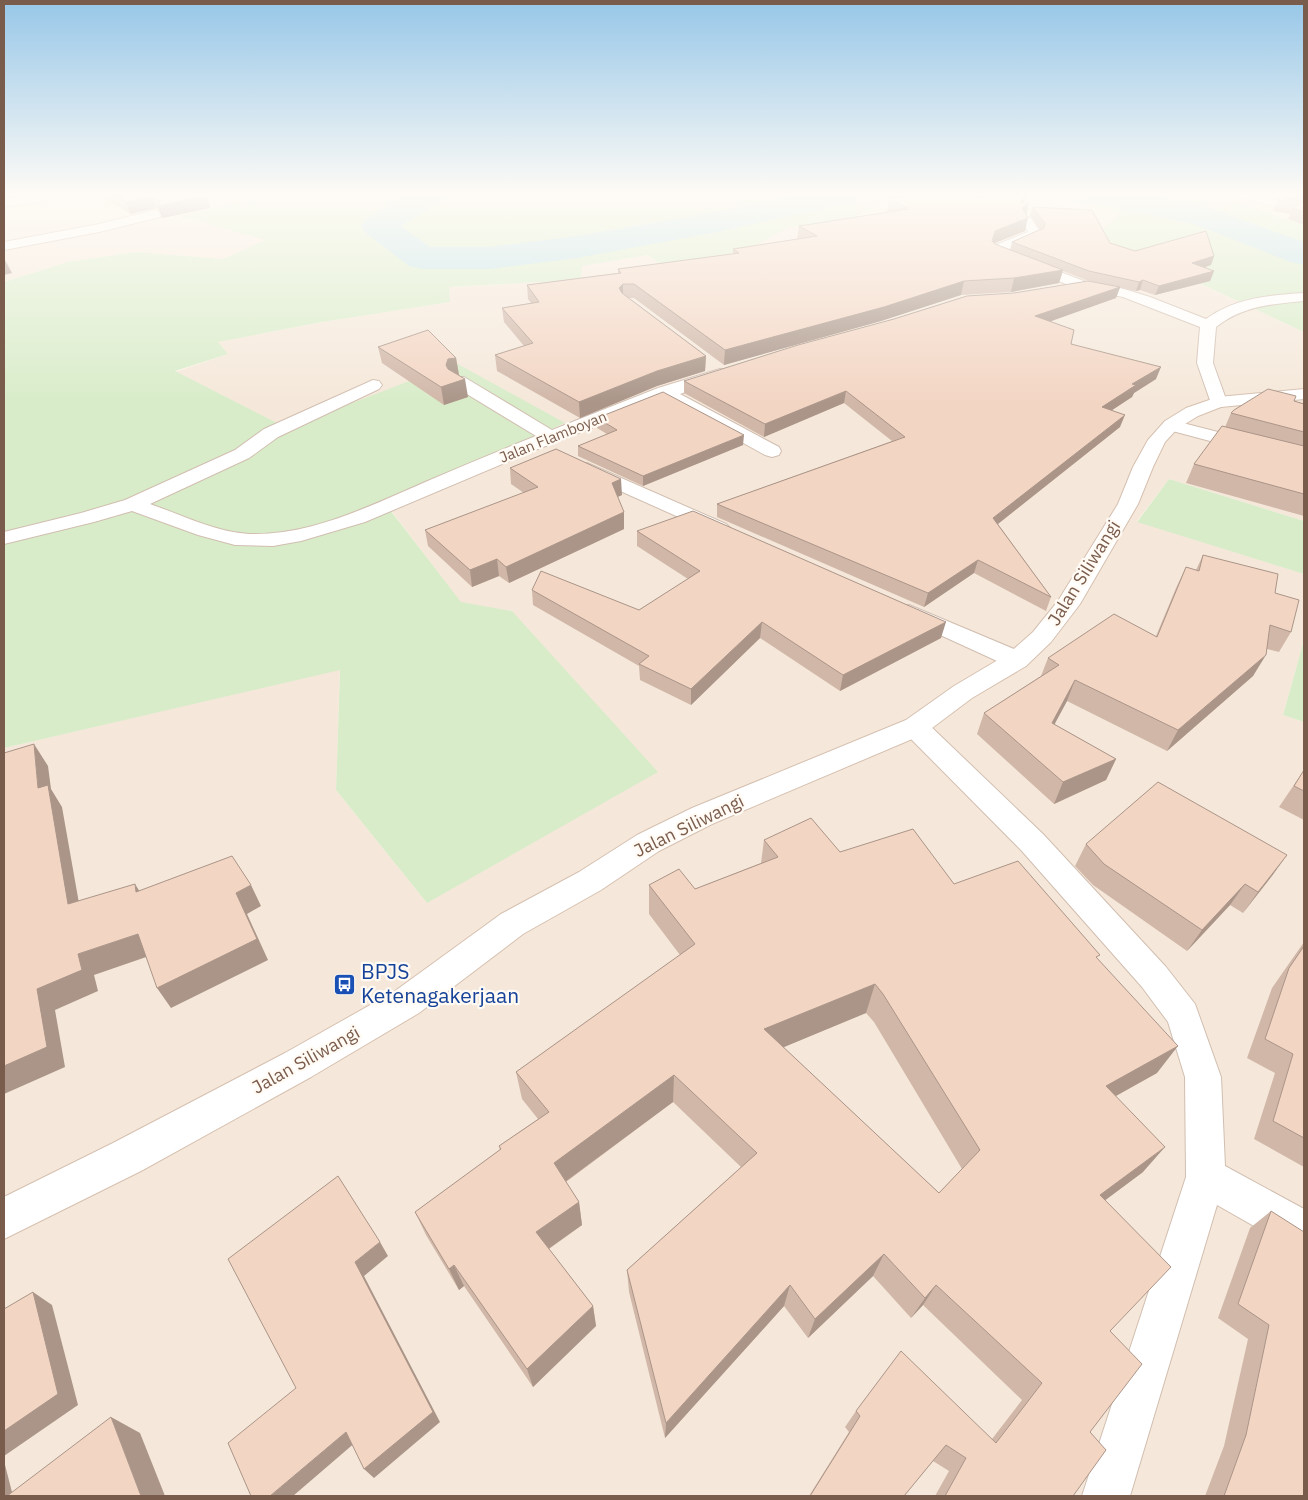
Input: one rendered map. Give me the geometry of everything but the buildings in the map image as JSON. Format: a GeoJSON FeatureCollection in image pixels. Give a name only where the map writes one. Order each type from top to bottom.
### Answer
{"type":"FeatureCollection","features":[{"type":"Feature","properties":{"kind":"street"},"geometry":{"type":"LineString","coordinates":[[1027,264],[1085,286],[1114,291],[1146,300],[1208,325]]}},
{"type":"Feature","properties":{"kind":"street"},"geometry":{"type":"LineString","coordinates":[[1051,290],[1085,286]]}},
{"type":"Feature","properties":{"kind":"street"},"geometry":{"type":"LineString","coordinates":[[1218,402],[1205,362],[1208,325],[1220,315],[1240,306],[1270,300],[1303,297]]}},
{"type":"Feature","properties":{"kind":"street"},"geometry":{"type":"LineString","coordinates":[[706,361],[722,373]]}},
{"type":"Feature","properties":{"kind":"street","name":"Jalan Flamboyan"},"geometry":{"type":"LineString","coordinates":[[132,504],[227,537],[248,540],[274,539],[302,534],[390,505],[664,392],[738,368]]}},
{"type":"Feature","properties":{"kind":"street"},"geometry":{"type":"LineString","coordinates":[[458,381],[568,460],[635,492],[736,535]]}},
{"type":"Feature","properties":{"kind":"street"},"geometry":{"type":"LineString","coordinates":[[4,538],[87,518],[132,504],[186,482],[242,454],[271,432],[373,385]]}},
{"type":"Feature","properties":{"kind":"street"},"geometry":{"type":"LineString","coordinates":[[664,392],[772,451]]}},
{"type":"Feature","properties":{"kind":"street","name":"Jalan Siliwangi"},"geometry":{"type":"LineString","coordinates":[[4,1219],[127,1157],[298,1065],[407,1002],[512,924],[590,881],[648,844],[702,816],[915,727],[963,692],[1017,660],[1042,637],[1068,604],[1128,504],[1143,467],[1157,440],[1171,425],[1192,412],[1218,402],[1304,394]]}},
{"type":"Feature","properties":{"kind":"street"},"geometry":{"type":"LineString","coordinates":[[1171,425],[1304,460]]}},
{"type":"Feature","properties":{"kind":"street"},"geometry":{"type":"LineString","coordinates":[[894,605],[1017,660]]}},
{"type":"Feature","properties":{"kind":"street"},"geometry":{"type":"LineString","coordinates":[[915,727],[1032,842],[1154,977],[1183,1015],[1203,1077],[1206,1177],[1106,1496]]}},
{"type":"Feature","properties":{"kind":"street"},"geometry":{"type":"LineString","coordinates":[[1206,1177],[1304,1232]]}},
{"type":"Feature","properties":{"kind":"shaded area"},"geometry":{"type":"Polygon","coordinates":[[[4,264],[62,264],[4,282],[4,264]]]}},
{"type":"Feature","properties":{"kind":"shaded area"},"geometry":{"type":"Polygon","coordinates":[[[593,264],[660,264],[669,271],[698,264],[1158,264],[1304,332],[1304,521],[1169,479],[1137,521],[1304,574],[1304,640],[1283,715],[1304,722],[1304,1496],[4,1496],[4,748],[340,669],[336,790],[427,903],[512,611],[461,603],[384,501],[564,424],[287,428],[175,372],[228,354],[217,342],[322,322],[449,302],[449,287],[580,280],[581,266],[593,264]]]}},
{"type":"Feature","properties":{"kind":"green space"},"geometry":{"type":"Polygon","coordinates":[[[62,264],[594,264],[582,266],[580,280],[449,287],[450,302],[322,322],[218,342],[228,354],[175,371],[287,428],[456,363],[565,423],[384,502],[461,602],[512,611],[658,772],[427,903],[336,790],[340,670],[4,748],[4,282],[62,264]]]}},
{"type":"Feature","properties":{"kind":"green space"},"geometry":{"type":"Polygon","coordinates":[[[660,264],[698,264],[669,271],[660,264]]]}},
{"type":"Feature","properties":{"kind":"green space"},"geometry":{"type":"Polygon","coordinates":[[[1158,264],[1304,264],[1304,332],[1158,264]]]}},
{"type":"Feature","properties":{"kind":"green space"},"geometry":{"type":"Polygon","coordinates":[[[1169,479],[1304,521],[1304,574],[1137,522],[1169,479]]]}},
{"type":"Feature","properties":{"kind":"green space"},"geometry":{"type":"Polygon","coordinates":[[[1304,640],[1304,722],[1283,715],[1304,640]]]}},
{"type":"Feature","properties":{"kind":"place","name":"BPJS Ketenagakerjaan"},"geometry":{"type":"Point","coordinates":[345,984]}}]}
